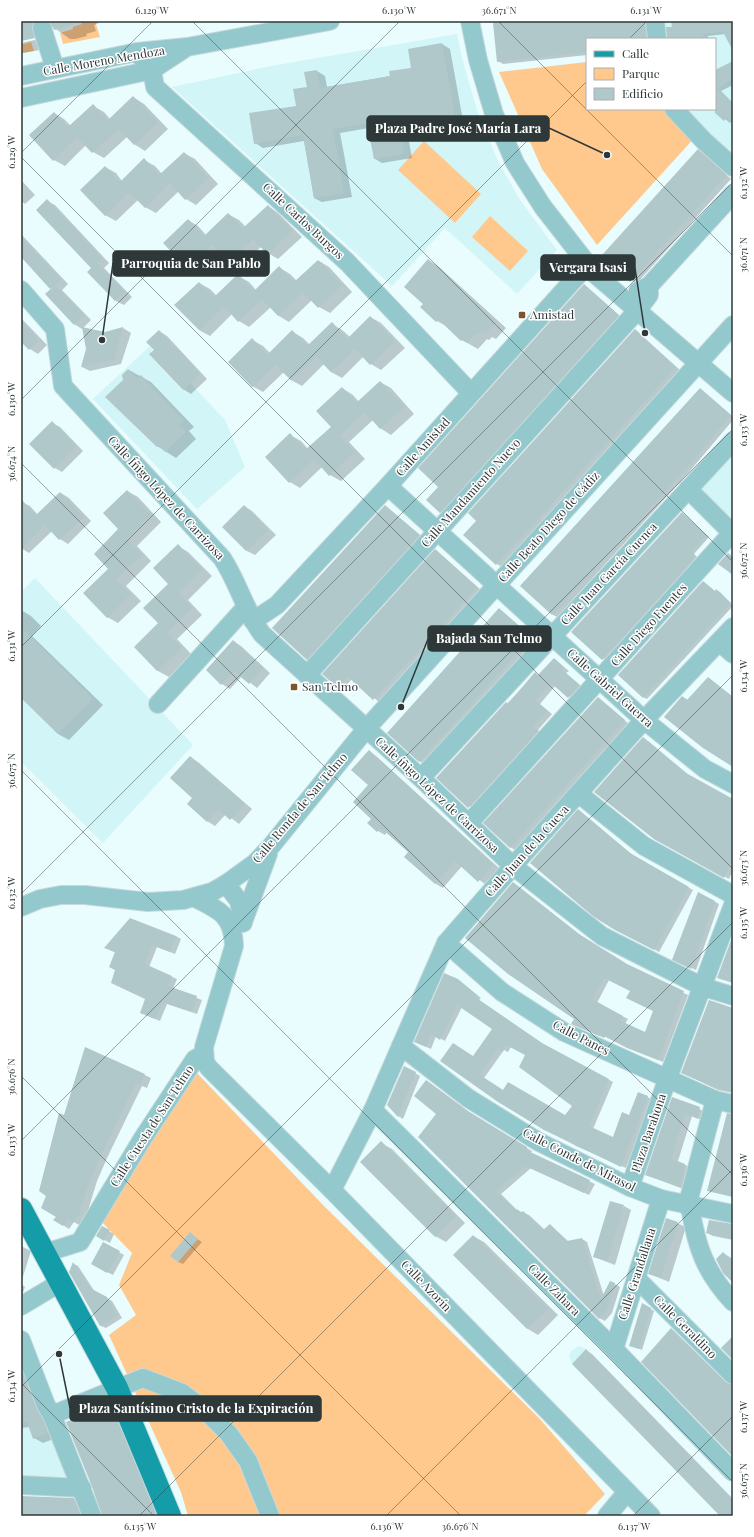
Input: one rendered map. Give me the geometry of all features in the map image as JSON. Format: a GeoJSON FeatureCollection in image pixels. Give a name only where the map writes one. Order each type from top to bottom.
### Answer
{"type":"FeatureCollection","features":[{"type":"Feature","properties":{"kind":"main road"},"geometry":{"type":"LineString","coordinates":[[22,1214],[61,1282],[117,1388],[170,1516]]}},
{"type":"Feature","properties":{"kind":"street","name":"Calle Moreno Mendoza"},"geometry":{"type":"LineString","coordinates":[[21,76],[137,52],[186,47],[330,21]]}},
{"type":"Feature","properties":{"kind":"street"},"geometry":{"type":"LineString","coordinates":[[470,21],[476,53],[487,93],[504,138],[515,164],[543,207],[587,265],[631,306],[733,394]]}},
{"type":"Feature","properties":{"kind":"street"},"geometry":{"type":"LineString","coordinates":[[655,21],[656,38]]}},
{"type":"Feature","properties":{"kind":"street"},"geometry":{"type":"LineString","coordinates":[[42,28],[55,68]]}},
{"type":"Feature","properties":{"kind":"street","name":"Calle Moreno Mendoza"},"geometry":{"type":"LineString","coordinates":[[21,98],[152,70],[186,47]]}},
{"type":"Feature","properties":{"kind":"street","name":"Calle Carlos Burgos"},"geometry":{"type":"LineString","coordinates":[[137,52],[152,70],[155,86],[322,238],[375,291],[471,393]]}},
{"type":"Feature","properties":{"kind":"street"},"geometry":{"type":"LineString","coordinates":[[675,110],[704,141],[733,167]]}},
{"type":"Feature","properties":{"kind":"street","name":"Calle Mandamiento Nuevo"},"geometry":{"type":"LineString","coordinates":[[307,675],[438,530],[631,306],[631,295],[649,286],[733,194]]}},
{"type":"Feature","properties":{"kind":"street","name":"Calle Amistad"},"geometry":{"type":"LineString","coordinates":[[249,614],[277,605],[388,486],[587,265]]}},
{"type":"Feature","properties":{"kind":"street","name":"Calle Íñigo López de Carrizosa"},"geometry":{"type":"LineString","coordinates":[[21,290],[55,329],[63,386],[222,558],[229,568],[249,614],[262,634],[366,729]]}},
{"type":"Feature","properties":{"kind":"street","name":"Calle Beato Diego de Cádiz"},"geometry":{"type":"LineString","coordinates":[[366,729],[733,325]]}},
{"type":"Feature","properties":{"kind":"street","name":"Calle Juan García Cuenca"},"geometry":{"type":"LineString","coordinates":[[421,778],[551,635],[733,441]]}},
{"type":"Feature","properties":{"kind":"street","name":"Calle Gabriel Guerra"},"geometry":{"type":"LineString","coordinates":[[388,486],[438,530],[644,720],[705,768],[733,784]]}},
{"type":"Feature","properties":{"kind":"street"},"geometry":{"type":"LineString","coordinates":[[688,489],[732,534]]}},
{"type":"Feature","properties":{"kind":"street","name":"Calle Diego Fuentes"},"geometry":{"type":"LineString","coordinates":[[469,823],[732,534]]}},
{"type":"Feature","properties":{"kind":"street"},"geometry":{"type":"LineString","coordinates":[[158,704],[249,614]]}},
{"type":"Feature","properties":{"kind":"street","name":"Calle Juan de la Cueva"},"geometry":{"type":"LineString","coordinates":[[332,1190],[373,1110],[446,943],[644,720],[733,627]]}},
{"type":"Feature","properties":{"kind":"street"},"geometry":{"type":"LineString","coordinates":[[719,642],[733,654]]}},
{"type":"Feature","properties":{"kind":"street","name":"Calle íñigo López de Carrizosa"},"geometry":{"type":"LineString","coordinates":[[366,729],[421,778],[513,866],[602,936],[703,987],[733,996]]}},
{"type":"Feature","properties":{"kind":"street","name":"Calle Ronda de San Telmo"},"geometry":{"type":"LineString","coordinates":[[21,907],[40,899],[61,895],[85,895],[168,902],[195,898],[226,884],[255,863],[366,729]]}},
{"type":"Feature","properties":{"kind":"street"},"geometry":{"type":"LineString","coordinates":[[579,794],[644,846],[733,895]]}},
{"type":"Feature","properties":{"kind":"street"},"geometry":{"type":"LineString","coordinates":[[234,946],[240,935],[243,922],[272,844]]}},
{"type":"Feature","properties":{"kind":"street"},"geometry":{"type":"LineString","coordinates":[[226,884],[239,901],[243,922]]}},
{"type":"Feature","properties":{"kind":"street"},"geometry":{"type":"LineString","coordinates":[[225,915],[224,899],[226,884]]}},
{"type":"Feature","properties":{"kind":"street"},"geometry":{"type":"LineString","coordinates":[[195,898],[215,907],[225,915]]}},
{"type":"Feature","properties":{"kind":"street","name":"Plaza Barahona"},"geometry":{"type":"LineString","coordinates":[[630,1187],[667,1080],[733,905]]}},
{"type":"Feature","properties":{"kind":"street","name":"Calle Cuesta de San Telmo"},"geometry":{"type":"LineString","coordinates":[[45,1253],[80,1242],[143,1138],[195,1059],[204,1054],[204,1047],[234,946],[234,934],[225,915]]}},
{"type":"Feature","properties":{"kind":"street","name":"Calle Panes"},"geometry":{"type":"LineString","coordinates":[[446,943],[502,992],[564,1032],[667,1080],[715,1100],[733,1104]]}},
{"type":"Feature","properties":{"kind":"street","name":"Calle Conde de Mirasol"},"geometry":{"type":"LineString","coordinates":[[401,1046],[468,1098],[539,1142],[630,1187],[661,1200],[733,1214]]}},
{"type":"Feature","properties":{"kind":"street","name":"Calle Azorín"},"geometry":{"type":"LineString","coordinates":[[204,1054],[209,1068],[332,1190],[651,1516]]}},
{"type":"Feature","properties":{"kind":"street"},"geometry":{"type":"LineString","coordinates":[[715,1100],[689,1206],[700,1254],[717,1285],[733,1302]]}},
{"type":"Feature","properties":{"kind":"street","name":"Calle Zahara"},"geometry":{"type":"LineString","coordinates":[[373,1110],[614,1349],[733,1472]]}},
{"type":"Feature","properties":{"kind":"street","name":"Calle Grandallana"},"geometry":{"type":"LineString","coordinates":[[614,1349],[661,1200]]}},
{"type":"Feature","properties":{"kind":"street","name":"Calle Geraldino"},"geometry":{"type":"LineString","coordinates":[[636,1278],[733,1375]]}},
{"type":"Feature","properties":{"kind":"street"},"geometry":{"type":"LineString","coordinates":[[21,1306],[61,1282]]}},
{"type":"Feature","properties":{"kind":"street"},"geometry":{"type":"LineString","coordinates":[[21,1340],[24,1358],[52,1415],[92,1516]]}},
{"type":"Feature","properties":{"kind":"street"},"geometry":{"type":"LineString","coordinates":[[52,1415],[143,1378],[182,1393],[207,1412],[229,1434],[248,1461],[270,1516]]}},
{"type":"Feature","properties":{"kind":"street"},"geometry":{"type":"LineString","coordinates":[[21,1485],[82,1488]]}},
{"type":"Feature","properties":{"kind":"street"},"geometry":{"type":"LineString","coordinates":[[614,1513],[627,1492]]}},
{"type":"Feature","properties":{"kind":"shaded area"},"geometry":{"type":"Polygon","coordinates":[[[659,21],[733,21],[733,162],[677,110],[716,110],[716,38],[661,38],[659,21]]]}},
{"type":"Feature","properties":{"kind":"shaded area"},"geometry":{"type":"Polygon","coordinates":[[[457,34],[462,58],[479,117],[498,161],[520,200],[557,250],[517,294],[445,228],[392,286],[172,87],[271,66],[457,34]]]}},
{"type":"Feature","properties":{"kind":"shaded area"},"geometry":{"type":"Polygon","coordinates":[[[150,346],[153,350],[149,354],[182,390],[190,383],[225,420],[245,467],[197,509],[93,399],[150,346]]]}},
{"type":"Feature","properties":{"kind":"shaded area"},"geometry":{"type":"Polygon","coordinates":[[[733,453],[733,522],[701,490],[733,453]]]}},
{"type":"Feature","properties":{"kind":"shaded area"},"geometry":{"type":"Polygon","coordinates":[[[35,578],[193,745],[103,843],[21,762],[21,592],[35,578]]]}},
{"type":"Feature","properties":{"kind":"shaded area"},"geometry":{"type":"Polygon","coordinates":[[[579,1346],[586,1349],[572,1364],[569,1356],[571,1351],[579,1346]]]}},
{"type":"Feature","properties":{"kind":"shaded area"},"geometry":{"type":"Polygon","coordinates":[[[21,1370],[28,1370],[71,1480],[21,1477],[21,1370]]]}},
{"type":"Feature","properties":{"kind":"green space"},"geometry":{"type":"Polygon","coordinates":[[[81,21],[95,21],[100,37],[63,44],[60,33],[73,29],[73,27],[82,24],[81,21]]]}},
{"type":"Feature","properties":{"kind":"green space"},"geometry":{"type":"Polygon","coordinates":[[[31,42],[34,51],[21,53],[21,45],[31,42]]]}},
{"type":"Feature","properties":{"kind":"green space"},"geometry":{"type":"Polygon","coordinates":[[[586,62],[586,110],[672,110],[697,135],[597,245],[542,169],[499,72],[586,62]]]}},
{"type":"Feature","properties":{"kind":"green space"},"geometry":{"type":"Polygon","coordinates":[[[424,141],[481,194],[455,223],[398,170],[424,141]]]}},
{"type":"Feature","properties":{"kind":"green space"},"geometry":{"type":"Polygon","coordinates":[[[490,216],[528,251],[510,271],[472,237],[490,216]]]}},
{"type":"Feature","properties":{"kind":"green space"},"geometry":{"type":"Polygon","coordinates":[[[195,1071],[323,1205],[539,1418],[605,1494],[584,1516],[188,1516],[181,1492],[109,1335],[136,1315],[119,1285],[132,1253],[99,1219],[195,1071]]]}},
{"type":"Feature","properties":{"kind":"building"},"geometry":{"type":"Polygon","coordinates":[[[21,21],[34,21],[32,26],[34,37],[21,41],[21,21]]]}},
{"type":"Feature","properties":{"kind":"building"},"geometry":{"type":"Polygon","coordinates":[[[50,21],[75,21],[76,24],[54,30],[50,21]]]}},
{"type":"Feature","properties":{"kind":"building"},"geometry":{"type":"Polygon","coordinates":[[[511,21],[645,21],[646,38],[586,38],[584,39],[585,52],[497,62],[493,23],[511,21]]]}},
{"type":"Feature","properties":{"kind":"building"},"geometry":{"type":"Polygon","coordinates":[[[671,21],[733,21],[733,51],[723,32],[703,34],[704,38],[667,38],[666,27],[672,27],[671,21]]]}},
{"type":"Feature","properties":{"kind":"building"},"geometry":{"type":"Polygon","coordinates":[[[442,43],[456,122],[400,131],[404,154],[374,159],[367,123],[333,129],[344,193],[314,198],[303,135],[254,144],[249,113],[296,106],[293,89],[307,87],[304,72],[317,70],[320,88],[390,76],[389,71],[411,68],[408,49],[442,43]]]}},
{"type":"Feature","properties":{"kind":"building"},"geometry":{"type":"Polygon","coordinates":[[[733,61],[733,79],[717,88],[733,104],[733,123],[727,117],[724,121],[715,113],[716,70],[733,61]]]}},
{"type":"Feature","properties":{"kind":"building"},"geometry":{"type":"Polygon","coordinates":[[[133,96],[158,122],[134,145],[119,129],[92,153],[77,137],[53,161],[29,135],[54,112],[68,127],[93,104],[108,120],[133,96]]]}},
{"type":"Feature","properties":{"kind":"building"},"geometry":{"type":"Polygon","coordinates":[[[698,149],[727,175],[630,282],[602,255],[698,149]]]}},
{"type":"Feature","properties":{"kind":"building"},"geometry":{"type":"Polygon","coordinates":[[[184,152],[208,178],[185,200],[170,183],[145,208],[129,192],[105,216],[80,190],[105,166],[120,182],[144,158],[159,175],[184,152]]]}},
{"type":"Feature","properties":{"kind":"building"},"geometry":{"type":"Polygon","coordinates":[[[47,199],[102,258],[97,263],[125,292],[115,301],[87,272],[91,268],[36,210],[47,199]]]}},
{"type":"Feature","properties":{"kind":"building"},"geometry":{"type":"Polygon","coordinates":[[[268,205],[292,231],[267,254],[253,239],[228,262],[213,245],[188,269],[163,243],[188,219],[204,236],[228,213],[243,228],[268,205]]]}},
{"type":"Feature","properties":{"kind":"building"},"geometry":{"type":"Polygon","coordinates":[[[21,237],[61,279],[50,289],[21,257],[21,237]]]}},
{"type":"Feature","properties":{"kind":"building"},"geometry":{"type":"Polygon","coordinates":[[[428,259],[496,322],[485,334],[482,331],[478,335],[476,333],[467,343],[462,340],[461,341],[439,320],[436,322],[420,307],[423,304],[404,287],[428,259]]]}},
{"type":"Feature","properties":{"kind":"building"},"geometry":{"type":"Polygon","coordinates":[[[318,260],[342,285],[318,308],[303,292],[278,316],[262,299],[238,322],[224,306],[199,330],[174,305],[199,282],[214,297],[238,274],[254,291],[279,266],[294,282],[318,260]]]}},
{"type":"Feature","properties":{"kind":"building"},"geometry":{"type":"Polygon","coordinates":[[[584,284],[619,315],[440,513],[426,500],[438,487],[418,468],[584,284]]]}},
{"type":"Feature","properties":{"kind":"building"},"geometry":{"type":"Polygon","coordinates":[[[55,285],[84,315],[74,325],[45,294],[55,285]]]}},
{"type":"Feature","properties":{"kind":"building"},"geometry":{"type":"Polygon","coordinates":[[[370,316],[395,341],[370,365],[355,349],[331,372],[316,357],[291,380],[275,365],[252,387],[228,362],[252,338],[267,355],[292,330],[307,346],[332,322],[347,339],[370,316]]]}},
{"type":"Feature","properties":{"kind":"building"},"geometry":{"type":"Polygon","coordinates":[[[21,320],[39,340],[29,350],[21,342],[21,320]]]}},
{"type":"Feature","properties":{"kind":"building"},"geometry":{"type":"Polygon","coordinates":[[[82,327],[105,332],[123,327],[114,360],[81,367],[86,349],[82,327]]]}},
{"type":"Feature","properties":{"kind":"building"},"geometry":{"type":"Polygon","coordinates":[[[635,329],[676,367],[496,565],[463,535],[476,521],[468,513],[635,329]]]}},
{"type":"Feature","properties":{"kind":"building"},"geometry":{"type":"Polygon","coordinates":[[[159,330],[200,374],[183,390],[149,354],[154,350],[146,342],[159,330]]]}},
{"type":"Feature","properties":{"kind":"building"},"geometry":{"type":"Polygon","coordinates":[[[128,369],[137,378],[141,375],[184,421],[179,425],[186,432],[165,452],[159,445],[157,447],[105,397],[123,380],[122,375],[128,369]]]}},
{"type":"Feature","properties":{"kind":"building"},"geometry":{"type":"Polygon","coordinates":[[[380,381],[404,407],[380,429],[365,412],[339,436],[355,452],[329,476],[314,459],[289,483],[265,457],[290,433],[305,450],[331,427],[316,411],[342,387],[356,403],[380,381]]]}},
{"type":"Feature","properties":{"kind":"building"},"geometry":{"type":"Polygon","coordinates":[[[700,388],[731,415],[686,469],[552,615],[520,586],[700,388]]]}},
{"type":"Feature","properties":{"kind":"building"},"geometry":{"type":"Polygon","coordinates":[[[52,421],[76,446],[54,469],[29,444],[52,421]]]}},
{"type":"Feature","properties":{"kind":"building"},"geometry":{"type":"Polygon","coordinates":[[[127,490],[151,515],[127,539],[142,555],[116,579],[131,594],[107,618],[83,593],[108,569],[94,554],[118,529],[103,513],[127,490]]]}},
{"type":"Feature","properties":{"kind":"building"},"geometry":{"type":"Polygon","coordinates":[[[60,492],[84,517],[59,540],[45,525],[21,549],[21,499],[36,515],[60,492]]]}},
{"type":"Feature","properties":{"kind":"building"},"geometry":{"type":"Polygon","coordinates":[[[244,505],[268,530],[246,551],[222,527],[244,505]]]}},
{"type":"Feature","properties":{"kind":"building"},"geometry":{"type":"Polygon","coordinates":[[[385,505],[420,535],[307,660],[272,628],[385,505]]]}},
{"type":"Feature","properties":{"kind":"building"},"geometry":{"type":"Polygon","coordinates":[[[682,512],[706,535],[692,552],[695,555],[690,563],[602,660],[571,632],[682,512]]]}},
{"type":"Feature","properties":{"kind":"building"},"geometry":{"type":"Polygon","coordinates":[[[178,544],[202,570],[178,593],[192,608],[167,633],[182,648],[157,671],[134,647],[158,623],[143,608],[168,584],[153,568],[178,544]]]}},
{"type":"Feature","properties":{"kind":"building"},"geometry":{"type":"Polygon","coordinates":[[[435,549],[477,587],[373,700],[347,676],[337,687],[322,674],[435,549]]]}},
{"type":"Feature","properties":{"kind":"building"},"geometry":{"type":"Polygon","coordinates":[[[728,553],[733,557],[733,575],[718,564],[728,553]]]}},
{"type":"Feature","properties":{"kind":"building"},"geometry":{"type":"Polygon","coordinates":[[[703,581],[715,591],[716,589],[731,603],[643,698],[618,675],[703,581]]]}},
{"type":"Feature","properties":{"kind":"building"},"geometry":{"type":"Polygon","coordinates":[[[499,608],[532,637],[419,762],[387,733],[499,608]]]}},
{"type":"Feature","properties":{"kind":"building"},"geometry":{"type":"Polygon","coordinates":[[[21,627],[93,699],[58,734],[21,698],[21,627]]]}},
{"type":"Feature","properties":{"kind":"building"},"geometry":{"type":"Polygon","coordinates":[[[233,640],[263,668],[249,684],[234,671],[221,685],[206,670],[233,640]]]}},
{"type":"Feature","properties":{"kind":"building"},"geometry":{"type":"Polygon","coordinates":[[[554,658],[564,667],[562,670],[580,685],[568,698],[551,683],[535,700],[547,711],[533,727],[538,731],[468,808],[436,778],[506,702],[508,704],[535,672],[538,675],[554,658]]]}},
{"type":"Feature","properties":{"kind":"building"},"geometry":{"type":"Polygon","coordinates":[[[708,677],[733,697],[733,767],[703,748],[664,717],[682,696],[687,700],[708,677]]]}},
{"type":"Feature","properties":{"kind":"building"},"geometry":{"type":"Polygon","coordinates":[[[598,697],[625,720],[510,848],[483,823],[598,697]]]}},
{"type":"Feature","properties":{"kind":"building"},"geometry":{"type":"Polygon","coordinates":[[[643,737],[686,773],[733,799],[733,855],[724,878],[654,839],[594,792],[643,737]]]}},
{"type":"Feature","properties":{"kind":"building"},"geometry":{"type":"Polygon","coordinates":[[[369,750],[493,864],[478,882],[455,861],[435,884],[404,857],[408,852],[381,828],[377,832],[367,823],[371,819],[353,802],[368,785],[351,770],[369,750]]]}},
{"type":"Feature","properties":{"kind":"building"},"geometry":{"type":"Polygon","coordinates":[[[190,756],[245,804],[230,820],[218,809],[207,822],[187,804],[192,798],[170,778],[190,756]]]}},
{"type":"Feature","properties":{"kind":"building"},"geometry":{"type":"Polygon","coordinates":[[[578,809],[630,853],[689,887],[654,950],[615,930],[594,917],[530,863],[578,809]]]}},
{"type":"Feature","properties":{"kind":"building"},"geometry":{"type":"Polygon","coordinates":[[[513,882],[579,934],[627,964],[684,991],[658,1060],[627,1048],[600,1034],[599,1036],[571,1024],[574,1019],[508,974],[465,938],[513,882]],[[604,978],[592,999],[623,1016],[621,1021],[645,1032],[653,1011],[626,998],[630,991],[604,978]]]}},
{"type":"Feature","properties":{"kind":"building"},"geometry":{"type":"Polygon","coordinates":[[[698,892],[715,901],[691,969],[672,960],[698,892]]]}},
{"type":"Feature","properties":{"kind":"building"},"geometry":{"type":"Polygon","coordinates":[[[130,918],[176,936],[170,952],[152,945],[145,964],[172,976],[168,986],[197,996],[192,1012],[162,1002],[155,1019],[140,1013],[145,999],[111,983],[115,970],[109,967],[115,952],[104,948],[130,918]]]}},
{"type":"Feature","properties":{"kind":"building"},"geometry":{"type":"Polygon","coordinates":[[[733,935],[733,983],[717,978],[733,935]]]}},
{"type":"Feature","properties":{"kind":"building"},"geometry":{"type":"Polygon","coordinates":[[[444,973],[458,979],[477,995],[475,997],[542,1043],[609,1079],[589,1126],[613,1137],[622,1112],[629,1115],[638,1092],[648,1096],[621,1167],[544,1130],[498,1102],[440,1061],[453,1043],[473,1056],[492,1029],[457,1005],[440,1040],[431,1034],[426,1047],[414,1042],[444,973]],[[506,1045],[503,1051],[498,1048],[480,1075],[503,1090],[508,1082],[565,1115],[572,1106],[519,1067],[525,1055],[506,1045]]]}},
{"type":"Feature","properties":{"kind":"building"},"geometry":{"type":"Polygon","coordinates":[[[709,1000],[733,1008],[733,1092],[713,1087],[681,1073],[709,1000]]]}},
{"type":"Feature","properties":{"kind":"building"},"geometry":{"type":"Polygon","coordinates":[[[85,1047],[145,1074],[140,1085],[136,1083],[102,1153],[80,1209],[82,1210],[73,1222],[68,1219],[63,1226],[53,1220],[56,1217],[41,1208],[46,1196],[39,1191],[59,1113],[64,1115],[85,1047]]]}},
{"type":"Feature","properties":{"kind":"building"},"geometry":{"type":"Polygon","coordinates":[[[404,1066],[416,1072],[398,1117],[387,1105],[404,1066]]]}},
{"type":"Feature","properties":{"kind":"building"},"geometry":{"type":"Polygon","coordinates":[[[426,1080],[468,1111],[527,1147],[526,1150],[590,1180],[584,1193],[525,1166],[496,1191],[516,1210],[517,1209],[521,1213],[523,1211],[543,1230],[550,1224],[567,1241],[582,1238],[601,1299],[610,1281],[615,1283],[607,1310],[599,1319],[418,1137],[436,1114],[414,1096],[426,1080]]]}},
{"type":"Feature","properties":{"kind":"building"},"geometry":{"type":"Polygon","coordinates":[[[672,1097],[700,1107],[698,1119],[685,1113],[671,1159],[685,1164],[680,1187],[645,1175],[672,1097]]]}},
{"type":"Feature","properties":{"kind":"building"},"geometry":{"type":"Polygon","coordinates":[[[727,1113],[733,1114],[733,1197],[707,1191],[727,1113]]]}},
{"type":"Feature","properties":{"kind":"building"},"geometry":{"type":"Polygon","coordinates":[[[381,1141],[456,1216],[435,1237],[360,1162],[381,1141]]]}},
{"type":"Feature","properties":{"kind":"building"},"geometry":{"type":"Polygon","coordinates":[[[610,1201],[624,1205],[607,1261],[593,1257],[610,1201]]]}},
{"type":"Feature","properties":{"kind":"building"},"geometry":{"type":"Polygon","coordinates":[[[666,1218],[678,1222],[661,1278],[648,1274],[666,1218]]]}},
{"type":"Feature","properties":{"kind":"building"},"geometry":{"type":"Polygon","coordinates":[[[709,1220],[733,1224],[733,1239],[706,1233],[709,1220]]]}},
{"type":"Feature","properties":{"kind":"building"},"geometry":{"type":"Polygon","coordinates":[[[102,1226],[110,1230],[104,1241],[96,1236],[102,1226]]]}},
{"type":"Feature","properties":{"kind":"building"},"geometry":{"type":"Polygon","coordinates":[[[190,1232],[198,1239],[178,1262],[170,1256],[190,1232]]]}},
{"type":"Feature","properties":{"kind":"building"},"geometry":{"type":"Polygon","coordinates":[[[473,1235],[548,1309],[527,1329],[453,1255],[473,1235]]]}},
{"type":"Feature","properties":{"kind":"building"},"geometry":{"type":"Polygon","coordinates":[[[103,1242],[120,1251],[107,1273],[91,1264],[103,1242]]]}},
{"type":"Feature","properties":{"kind":"building"},"geometry":{"type":"Polygon","coordinates":[[[723,1252],[733,1262],[733,1283],[723,1273],[716,1259],[723,1252]]]}},
{"type":"Feature","properties":{"kind":"building"},"geometry":{"type":"Polygon","coordinates":[[[73,1262],[90,1288],[107,1297],[117,1315],[100,1326],[69,1272],[73,1262]]]}},
{"type":"Feature","properties":{"kind":"building"},"geometry":{"type":"Polygon","coordinates":[[[642,1303],[651,1308],[639,1349],[629,1346],[642,1303]]]}},
{"type":"Feature","properties":{"kind":"building"},"geometry":{"type":"Polygon","coordinates":[[[671,1328],[726,1382],[733,1385],[733,1457],[641,1362],[671,1328]]]}},
{"type":"Feature","properties":{"kind":"building"},"geometry":{"type":"Polygon","coordinates":[[[733,1336],[733,1360],[721,1348],[733,1336]]]}},
{"type":"Feature","properties":{"kind":"building"},"geometry":{"type":"Polygon","coordinates":[[[586,1349],[733,1500],[733,1516],[720,1516],[572,1364],[586,1349]]]}},
{"type":"Feature","properties":{"kind":"building"},"geometry":{"type":"Polygon","coordinates":[[[21,1369],[48,1433],[33,1439],[27,1422],[21,1422],[21,1369]]]}},
{"type":"Feature","properties":{"kind":"building"},"geometry":{"type":"Polygon","coordinates":[[[110,1403],[156,1516],[102,1516],[66,1422],[110,1403]]]}},
{"type":"Feature","properties":{"kind":"building"},"geometry":{"type":"Polygon","coordinates":[[[21,1496],[74,1498],[81,1516],[21,1516],[21,1496]]]}},
{"type":"Feature","properties":{"kind":"place","name":"Plaza Padre José María Lara"},"geometry":{"type":"Point","coordinates":[607,155]}},
{"type":"Feature","properties":{"kind":"place","name":"Amistad"},"geometry":{"type":"Point","coordinates":[522,315]}},
{"type":"Feature","properties":{"kind":"place","name":"Vergara Isasi"},"geometry":{"type":"Point","coordinates":[645,333]}},
{"type":"Feature","properties":{"kind":"place","name":"Parroquia de San Pablo"},"geometry":{"type":"Point","coordinates":[102,340]}},
{"type":"Feature","properties":{"kind":"place","name":"San Telmo"},"geometry":{"type":"Point","coordinates":[294,687]}},
{"type":"Feature","properties":{"kind":"place","name":"Bajada San Telmo"},"geometry":{"type":"Point","coordinates":[401,707]}},
{"type":"Feature","properties":{"kind":"place","name":"Plaza Santísimo Cristo de la Expiración"},"geometry":{"type":"Point","coordinates":[59,1354]}}]}
